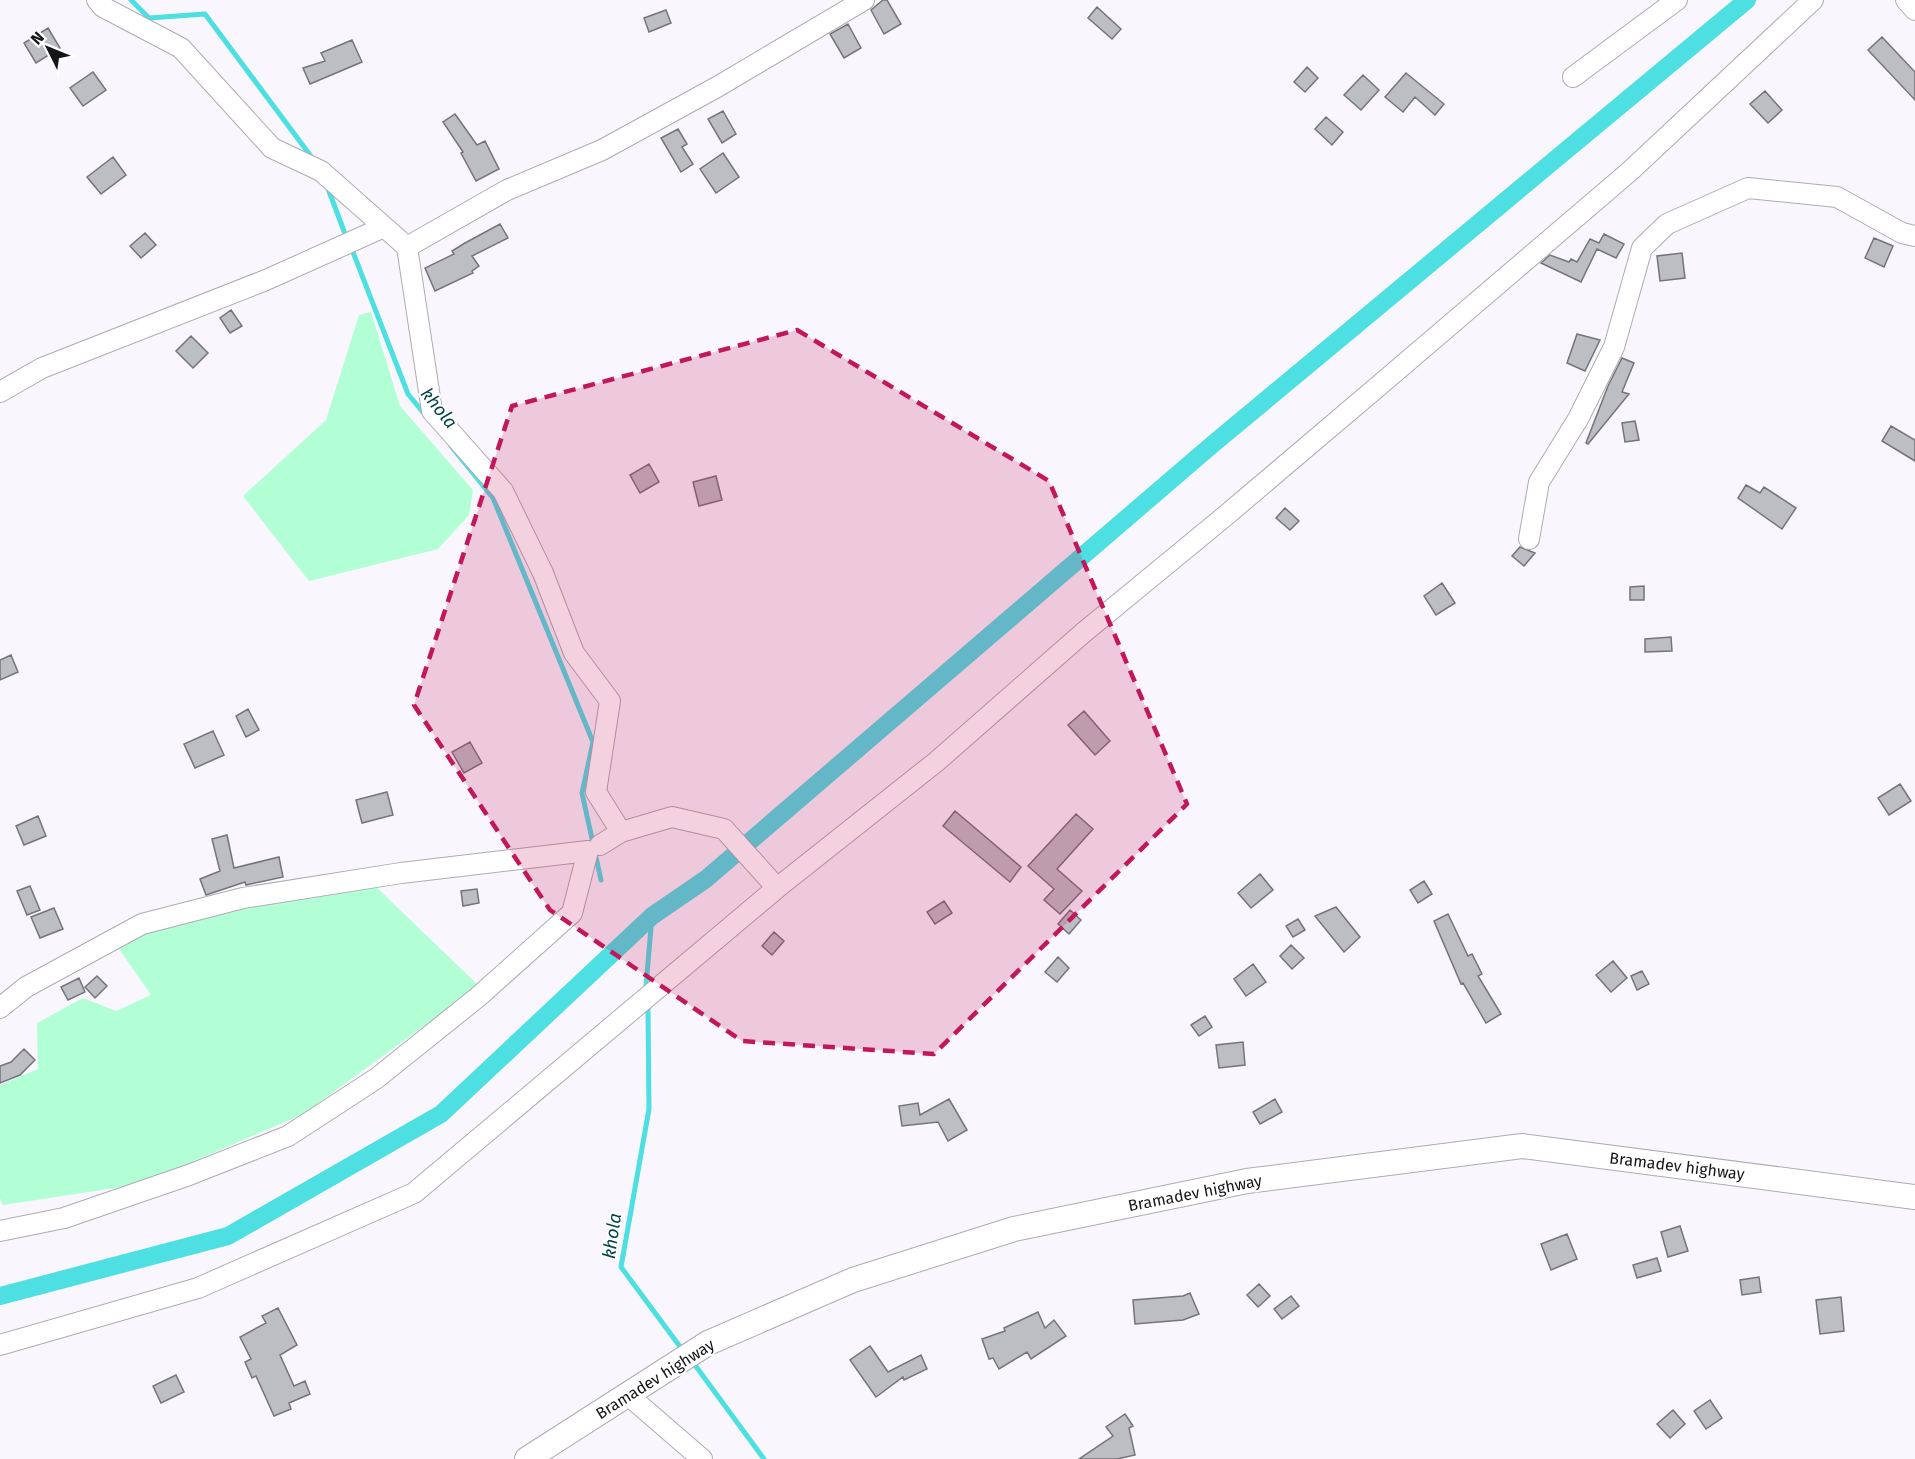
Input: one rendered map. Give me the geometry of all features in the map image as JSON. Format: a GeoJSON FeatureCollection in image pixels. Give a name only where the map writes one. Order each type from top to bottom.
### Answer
{"type":"FeatureCollection","features":[{"type":"Feature","properties":{"kind":"street"},"geometry":{"type":"LineString","coordinates":[[97,0],[103,7],[181,48],[272,148],[321,171],[407,247],[432,411],[503,491],[543,573],[574,653],[610,701],[596,792],[621,832]]}},
{"type":"Feature","properties":{"kind":"street"},"geometry":{"type":"LineString","coordinates":[[407,247],[507,190],[602,150],[717,87],[864,0]]}},
{"type":"Feature","properties":{"kind":"street"},"geometry":{"type":"LineString","coordinates":[[1574,77],[1677,0]]}},
{"type":"Feature","properties":{"kind":"street"},"geometry":{"type":"LineString","coordinates":[[0,1345],[198,1288],[414,1193],[777,888],[936,762],[1083,633],[1224,517],[1620,180],[1813,0]]}},
{"type":"Feature","properties":{"kind":"street"},"geometry":{"type":"LineString","coordinates":[[1906,0],[1915,10]]}},
{"type":"Feature","properties":{"kind":"street"},"geometry":{"type":"LineString","coordinates":[[1529,539],[1539,482],[1578,419],[1614,347],[1642,248],[1667,224],[1749,188],[1838,197],[1902,233],[1915,236]]}},
{"type":"Feature","properties":{"kind":"street"},"geometry":{"type":"LineString","coordinates":[[0,392],[42,368],[266,280],[384,227]]}},
{"type":"Feature","properties":{"kind":"street"},"geometry":{"type":"LineString","coordinates":[[600,845],[621,832],[672,817],[724,829],[777,888]]}},
{"type":"Feature","properties":{"kind":"street"},"geometry":{"type":"LineString","coordinates":[[0,1008],[26,987],[142,924],[243,898],[400,873],[588,851],[572,913],[478,997],[376,1078],[288,1136],[189,1175],[64,1218],[0,1231]]}},
{"type":"Feature","properties":{"kind":"street","name":"Bramadev highway"},"geometry":{"type":"LineString","coordinates":[[527,1459],[708,1343],[853,1280],[1014,1229],[1247,1181],[1522,1146],[1915,1197]]}},
{"type":"Feature","properties":{"kind":"street"},"geometry":{"type":"LineString","coordinates":[[628,1395],[702,1459]]}},
{"type":"Feature","properties":{"kind":"highlighted area"},"geometry":{"type":"Polygon","coordinates":[[[797,330],[1049,481],[1187,804],[934,1054],[742,1041],[550,910],[414,705],[512,406],[797,330]]]}},
{"type":"Feature","properties":{"kind":"green space"},"geometry":{"type":"Polygon","coordinates":[[[371,312],[400,406],[473,490],[469,515],[438,549],[309,581],[243,496],[326,420],[359,315],[371,312]]]}},
{"type":"Feature","properties":{"kind":"green space"},"geometry":{"type":"Polygon","coordinates":[[[372,883],[479,986],[303,1114],[141,1184],[3,1205],[0,1198],[0,1085],[38,1069],[37,1023],[83,998],[116,1011],[151,995],[117,946],[199,913],[372,883]]]}},
{"type":"Feature","properties":{"kind":"building"},"geometry":{"type":"Polygon","coordinates":[[[883,0],[887,0],[901,24],[884,34],[871,10],[883,0]]]}},
{"type":"Feature","properties":{"kind":"building"},"geometry":{"type":"Polygon","coordinates":[[[1097,7],[1121,29],[1112,39],[1088,18],[1097,7]]]}},
{"type":"Feature","properties":{"kind":"building"},"geometry":{"type":"Polygon","coordinates":[[[666,10],[671,23],[649,32],[644,18],[666,10]]]}},
{"type":"Feature","properties":{"kind":"building"},"geometry":{"type":"Polygon","coordinates":[[[848,24],[861,48],[844,58],[830,34],[848,24]]]}},
{"type":"Feature","properties":{"kind":"building"},"geometry":{"type":"Polygon","coordinates":[[[48,28],[60,48],[36,63],[24,43],[48,28]]]}},
{"type":"Feature","properties":{"kind":"building"},"geometry":{"type":"Polygon","coordinates":[[[1882,37],[1915,72],[1915,100],[1868,50],[1882,37]]]}},
{"type":"Feature","properties":{"kind":"building"},"geometry":{"type":"Polygon","coordinates":[[[352,40],[362,62],[310,84],[303,68],[325,61],[321,53],[352,40]]]}},
{"type":"Feature","properties":{"kind":"building"},"geometry":{"type":"Polygon","coordinates":[[[1307,67],[1318,78],[1305,92],[1294,82],[1307,67]]]}},
{"type":"Feature","properties":{"kind":"building"},"geometry":{"type":"Polygon","coordinates":[[[93,72],[106,90],[83,106],[70,88],[93,72]]]}},
{"type":"Feature","properties":{"kind":"building"},"geometry":{"type":"Polygon","coordinates":[[[1406,73],[1444,104],[1435,115],[1415,97],[1403,112],[1385,97],[1406,73]]]}},
{"type":"Feature","properties":{"kind":"building"},"geometry":{"type":"Polygon","coordinates":[[[1363,75],[1379,90],[1361,110],[1344,95],[1363,75]]]}},
{"type":"Feature","properties":{"kind":"building"},"geometry":{"type":"Polygon","coordinates":[[[1765,91],[1782,110],[1768,123],[1750,104],[1765,91]]]}},
{"type":"Feature","properties":{"kind":"building"},"geometry":{"type":"Polygon","coordinates":[[[723,111],[736,134],[722,143],[708,119],[723,111]]]}},
{"type":"Feature","properties":{"kind":"building"},"geometry":{"type":"Polygon","coordinates":[[[455,114],[477,145],[485,141],[499,169],[476,181],[461,153],[463,152],[443,122],[455,114]]]}},
{"type":"Feature","properties":{"kind":"building"},"geometry":{"type":"Polygon","coordinates":[[[1326,117],[1343,132],[1332,145],[1315,129],[1326,117]]]}},
{"type":"Feature","properties":{"kind":"building"},"geometry":{"type":"Polygon","coordinates":[[[678,129],[687,144],[682,147],[693,164],[681,172],[661,138],[678,129]]]}},
{"type":"Feature","properties":{"kind":"building"},"geometry":{"type":"Polygon","coordinates":[[[723,153],[739,177],[716,193],[700,169],[723,153]]]}},
{"type":"Feature","properties":{"kind":"building"},"geometry":{"type":"Polygon","coordinates":[[[113,157],[126,175],[101,194],[87,177],[113,157]]]}},
{"type":"Feature","properties":{"kind":"building"},"geometry":{"type":"Polygon","coordinates":[[[500,224],[508,238],[472,256],[479,266],[472,271],[473,273],[435,291],[425,268],[454,254],[452,251],[500,224]]]}},
{"type":"Feature","properties":{"kind":"building"},"geometry":{"type":"Polygon","coordinates":[[[145,233],[156,245],[141,258],[130,246],[145,233]]]}},
{"type":"Feature","properties":{"kind":"building"},"geometry":{"type":"Polygon","coordinates":[[[1604,234],[1624,244],[1616,258],[1597,249],[1581,282],[1541,263],[1550,255],[1569,262],[1571,259],[1577,262],[1590,239],[1599,243],[1604,234]]]}},
{"type":"Feature","properties":{"kind":"building"},"geometry":{"type":"Polygon","coordinates":[[[1874,238],[1893,246],[1884,267],[1865,258],[1874,238]]]}},
{"type":"Feature","properties":{"kind":"building"},"geometry":{"type":"Polygon","coordinates":[[[1682,253],[1685,278],[1660,281],[1657,256],[1682,253]]]}},
{"type":"Feature","properties":{"kind":"building"},"geometry":{"type":"Polygon","coordinates":[[[231,310],[242,326],[230,333],[220,318],[231,310]]]}},
{"type":"Feature","properties":{"kind":"building"},"geometry":{"type":"Polygon","coordinates":[[[1577,334],[1600,340],[1585,371],[1567,363],[1577,334]]]}},
{"type":"Feature","properties":{"kind":"building"},"geometry":{"type":"Polygon","coordinates":[[[191,336],[208,353],[193,368],[176,351],[191,336]]]}},
{"type":"Feature","properties":{"kind":"building"},"geometry":{"type":"Polygon","coordinates":[[[1622,358],[1634,363],[1622,392],[1629,394],[1588,444],[1586,443],[1608,386],[1622,358]]]}},
{"type":"Feature","properties":{"kind":"building"},"geometry":{"type":"Polygon","coordinates":[[[1635,421],[1639,440],[1625,442],[1622,423],[1635,421]]]}},
{"type":"Feature","properties":{"kind":"building"},"geometry":{"type":"Polygon","coordinates":[[[1891,426],[1915,440],[1915,461],[1882,441],[1891,426]]]}},
{"type":"Feature","properties":{"kind":"building"},"geometry":{"type":"Polygon","coordinates":[[[649,464],[659,482],[640,493],[630,475],[649,464]]]}},
{"type":"Feature","properties":{"kind":"building"},"geometry":{"type":"Polygon","coordinates":[[[716,476],[722,500],[699,506],[693,482],[716,476]]]}},
{"type":"Feature","properties":{"kind":"building"},"geometry":{"type":"Polygon","coordinates":[[[1746,485],[1760,493],[1764,487],[1796,508],[1782,529],[1738,498],[1746,485]]]}},
{"type":"Feature","properties":{"kind":"building"},"geometry":{"type":"Polygon","coordinates":[[[1285,508],[1299,521],[1290,530],[1276,518],[1285,508]]]}},
{"type":"Feature","properties":{"kind":"building"},"geometry":{"type":"Polygon","coordinates":[[[1520,547],[1535,553],[1524,566],[1512,556],[1520,547]]]}},
{"type":"Feature","properties":{"kind":"building"},"geometry":{"type":"Polygon","coordinates":[[[1442,583],[1455,603],[1436,615],[1424,596],[1442,583]]]}},
{"type":"Feature","properties":{"kind":"building"},"geometry":{"type":"Polygon","coordinates":[[[1644,586],[1644,600],[1630,600],[1630,587],[1644,586]]]}},
{"type":"Feature","properties":{"kind":"building"},"geometry":{"type":"Polygon","coordinates":[[[1671,637],[1672,651],[1645,652],[1645,639],[1671,637]]]}},
{"type":"Feature","properties":{"kind":"building"},"geometry":{"type":"Polygon","coordinates":[[[11,655],[18,672],[0,680],[0,660],[11,655]]]}},
{"type":"Feature","properties":{"kind":"building"},"geometry":{"type":"Polygon","coordinates":[[[248,709],[259,730],[246,737],[236,716],[248,709]]]}},
{"type":"Feature","properties":{"kind":"building"},"geometry":{"type":"Polygon","coordinates":[[[1084,711],[1110,741],[1095,755],[1068,725],[1084,711]]]}},
{"type":"Feature","properties":{"kind":"building"},"geometry":{"type":"Polygon","coordinates":[[[213,731],[224,755],[195,768],[184,744],[213,731]]]}},
{"type":"Feature","properties":{"kind":"building"},"geometry":{"type":"Polygon","coordinates":[[[470,742],[482,763],[464,773],[452,752],[470,742]]]}},
{"type":"Feature","properties":{"kind":"building"},"geometry":{"type":"Polygon","coordinates":[[[1900,784],[1911,801],[1889,815],[1878,798],[1900,784]]]}},
{"type":"Feature","properties":{"kind":"building"},"geometry":{"type":"Polygon","coordinates":[[[387,792],[393,815],[362,823],[356,800],[387,792]]]}},
{"type":"Feature","properties":{"kind":"building"},"geometry":{"type":"Polygon","coordinates":[[[955,811],[1021,867],[1010,882],[943,826],[955,811]]]}},
{"type":"Feature","properties":{"kind":"building"},"geometry":{"type":"Polygon","coordinates":[[[1076,814],[1093,829],[1057,869],[1082,891],[1060,914],[1044,900],[1054,889],[1028,866],[1076,814]]]}},
{"type":"Feature","properties":{"kind":"building"},"geometry":{"type":"Polygon","coordinates":[[[38,816],[46,836],[24,845],[16,826],[38,816]]]}},
{"type":"Feature","properties":{"kind":"building"},"geometry":{"type":"Polygon","coordinates":[[[227,835],[234,868],[279,857],[283,877],[246,885],[245,882],[206,895],[200,879],[220,871],[212,839],[227,835]]]}},
{"type":"Feature","properties":{"kind":"building"},"geometry":{"type":"Polygon","coordinates":[[[1260,874],[1273,890],[1251,908],[1238,893],[1260,874]]]}},
{"type":"Feature","properties":{"kind":"building"},"geometry":{"type":"Polygon","coordinates":[[[1424,881],[1432,894],[1418,903],[1410,890],[1424,881]]]}},
{"type":"Feature","properties":{"kind":"building"},"geometry":{"type":"Polygon","coordinates":[[[30,886],[40,910],[27,915],[17,891],[30,886]]]}},
{"type":"Feature","properties":{"kind":"building"},"geometry":{"type":"Polygon","coordinates":[[[477,889],[479,903],[463,906],[461,891],[477,889]]]}},
{"type":"Feature","properties":{"kind":"building"},"geometry":{"type":"Polygon","coordinates":[[[944,901],[952,913],[935,924],[927,912],[944,901]]]}},
{"type":"Feature","properties":{"kind":"building"},"geometry":{"type":"Polygon","coordinates":[[[1336,907],[1360,937],[1344,952],[1315,916],[1336,907]]]}},
{"type":"Feature","properties":{"kind":"building"},"geometry":{"type":"Polygon","coordinates":[[[54,908],[63,929],[40,938],[31,917],[54,908]]]}},
{"type":"Feature","properties":{"kind":"building"},"geometry":{"type":"Polygon","coordinates":[[[1070,910],[1081,920],[1069,934],[1058,924],[1070,910]]]}},
{"type":"Feature","properties":{"kind":"building"},"geometry":{"type":"Polygon","coordinates":[[[1448,914],[1468,956],[1472,954],[1482,974],[1478,976],[1501,1014],[1486,1023],[1463,983],[1461,984],[1434,921],[1448,914]]]}},
{"type":"Feature","properties":{"kind":"building"},"geometry":{"type":"Polygon","coordinates":[[[1298,919],[1305,930],[1293,937],[1286,926],[1298,919]]]}},
{"type":"Feature","properties":{"kind":"building"},"geometry":{"type":"Polygon","coordinates":[[[774,932],[784,941],[772,955],[762,946],[774,932]]]}},
{"type":"Feature","properties":{"kind":"building"},"geometry":{"type":"Polygon","coordinates":[[[1291,945],[1304,958],[1292,969],[1280,956],[1291,945]]]}},
{"type":"Feature","properties":{"kind":"building"},"geometry":{"type":"Polygon","coordinates":[[[1058,957],[1069,968],[1057,982],[1045,972],[1058,957]]]}},
{"type":"Feature","properties":{"kind":"building"},"geometry":{"type":"Polygon","coordinates":[[[1613,961],[1627,978],[1611,992],[1596,975],[1613,961]]]}},
{"type":"Feature","properties":{"kind":"building"},"geometry":{"type":"Polygon","coordinates":[[[1253,964],[1266,982],[1246,996],[1234,979],[1253,964]]]}},
{"type":"Feature","properties":{"kind":"building"},"geometry":{"type":"Polygon","coordinates":[[[1642,971],[1649,984],[1637,990],[1631,976],[1642,971]]]}},
{"type":"Feature","properties":{"kind":"building"},"geometry":{"type":"Polygon","coordinates":[[[97,976],[107,986],[95,998],[85,987],[97,976]]]}},
{"type":"Feature","properties":{"kind":"building"},"geometry":{"type":"Polygon","coordinates":[[[79,978],[85,992],[68,1000],[61,987],[79,978]]]}},
{"type":"Feature","properties":{"kind":"building"},"geometry":{"type":"Polygon","coordinates":[[[1205,1016],[1212,1027],[1199,1036],[1191,1025],[1205,1016]]]}},
{"type":"Feature","properties":{"kind":"building"},"geometry":{"type":"Polygon","coordinates":[[[1243,1042],[1245,1065],[1219,1068],[1216,1045],[1243,1042]]]}},
{"type":"Feature","properties":{"kind":"building"},"geometry":{"type":"Polygon","coordinates":[[[24,1049],[35,1060],[20,1075],[0,1083],[0,1066],[11,1062],[24,1049]]]}},
{"type":"Feature","properties":{"kind":"building"},"geometry":{"type":"Polygon","coordinates":[[[949,1099],[967,1130],[948,1141],[938,1122],[902,1126],[899,1106],[918,1103],[920,1115],[949,1099]]]}},
{"type":"Feature","properties":{"kind":"building"},"geometry":{"type":"Polygon","coordinates":[[[1275,1099],[1282,1112],[1260,1124],[1253,1112],[1275,1099]]]}},
{"type":"Feature","properties":{"kind":"building"},"geometry":{"type":"Polygon","coordinates":[[[1680,1226],[1688,1251],[1668,1257],[1661,1232],[1680,1226]]]}},
{"type":"Feature","properties":{"kind":"building"},"geometry":{"type":"Polygon","coordinates":[[[1567,1234],[1577,1259],[1551,1270],[1541,1244],[1567,1234]]]}},
{"type":"Feature","properties":{"kind":"building"},"geometry":{"type":"Polygon","coordinates":[[[1657,1258],[1661,1271],[1637,1278],[1633,1265],[1657,1258]]]}},
{"type":"Feature","properties":{"kind":"building"},"geometry":{"type":"Polygon","coordinates":[[[1759,1277],[1761,1292],[1742,1295],[1740,1280],[1759,1277]]]}},
{"type":"Feature","properties":{"kind":"building"},"geometry":{"type":"Polygon","coordinates":[[[1259,1284],[1270,1296],[1258,1307],[1247,1295],[1259,1284]]]}},
{"type":"Feature","properties":{"kind":"building"},"geometry":{"type":"Polygon","coordinates":[[[1190,1293],[1199,1314],[1183,1320],[1135,1324],[1133,1300],[1183,1296],[1190,1293]]]}},
{"type":"Feature","properties":{"kind":"building"},"geometry":{"type":"Polygon","coordinates":[[[1291,1296],[1299,1306],[1282,1319],[1274,1309],[1291,1296]]]}},
{"type":"Feature","properties":{"kind":"building"},"geometry":{"type":"Polygon","coordinates":[[[1841,1297],[1844,1331],[1820,1334],[1816,1300],[1841,1297]]]}},
{"type":"Feature","properties":{"kind":"building"},"geometry":{"type":"Polygon","coordinates":[[[278,1308],[297,1345],[280,1355],[294,1386],[305,1381],[310,1394],[289,1403],[291,1409],[274,1416],[256,1376],[252,1378],[245,1362],[251,1359],[240,1337],[266,1323],[262,1316],[278,1308]]]}},
{"type":"Feature","properties":{"kind":"building"},"geometry":{"type":"Polygon","coordinates":[[[1038,1312],[1045,1328],[1054,1320],[1066,1336],[1031,1359],[1027,1352],[999,1369],[993,1358],[989,1359],[982,1339],[1005,1331],[1004,1328],[1038,1312]]]}},
{"type":"Feature","properties":{"kind":"building"},"geometry":{"type":"Polygon","coordinates":[[[870,1346],[888,1372],[921,1355],[927,1369],[904,1380],[903,1377],[876,1397],[850,1360],[870,1346]]]}},
{"type":"Feature","properties":{"kind":"building"},"geometry":{"type":"Polygon","coordinates":[[[176,1375],[184,1392],[161,1403],[153,1386],[176,1375]]]}},
{"type":"Feature","properties":{"kind":"building"},"geometry":{"type":"Polygon","coordinates":[[[1710,1400],[1722,1418],[1706,1429],[1694,1411],[1710,1400]]]}},
{"type":"Feature","properties":{"kind":"building"},"geometry":{"type":"Polygon","coordinates":[[[1673,1410],[1685,1424],[1670,1438],[1657,1424],[1673,1410]]]}},
{"type":"Feature","properties":{"kind":"building"},"geometry":{"type":"Polygon","coordinates":[[[1125,1414],[1133,1426],[1129,1428],[1135,1455],[1117,1459],[1079,1459],[1113,1436],[1106,1427],[1125,1414]]]}},
{"type":"Feature","properties":{"kind":"waterway","name":"khola"},"geometry":{"type":"LineString","coordinates":[[131,0],[149,18],[205,14],[313,159]]}},
{"type":"Feature","properties":{"kind":"waterway"},"geometry":{"type":"LineString","coordinates":[[0,1296],[228,1236],[441,1114],[652,916],[706,879],[1213,444],[1747,0]]}},
{"type":"Feature","properties":{"kind":"waterway","name":"khola"},"geometry":{"type":"LineString","coordinates":[[327,186],[347,239]]}},
{"type":"Feature","properties":{"kind":"waterway","name":"khola"},"geometry":{"type":"LineString","coordinates":[[351,247],[408,394],[426,416]]}},
{"type":"Feature","properties":{"kind":"waterway","name":"khola"},"geometry":{"type":"LineString","coordinates":[[451,446],[493,498],[593,742],[582,793],[601,880]]}},
{"type":"Feature","properties":{"kind":"waterway","name":"khola"},"geometry":{"type":"LineString","coordinates":[[646,986],[652,916]]}},
{"type":"Feature","properties":{"kind":"waterway","name":"khola"},"geometry":{"type":"LineString","coordinates":[[648,1008],[649,1109],[621,1267],[684,1352]]}},
{"type":"Feature","properties":{"kind":"waterway","name":"khola"},"geometry":{"type":"LineString","coordinates":[[692,1361],[764,1459]]}}]}
